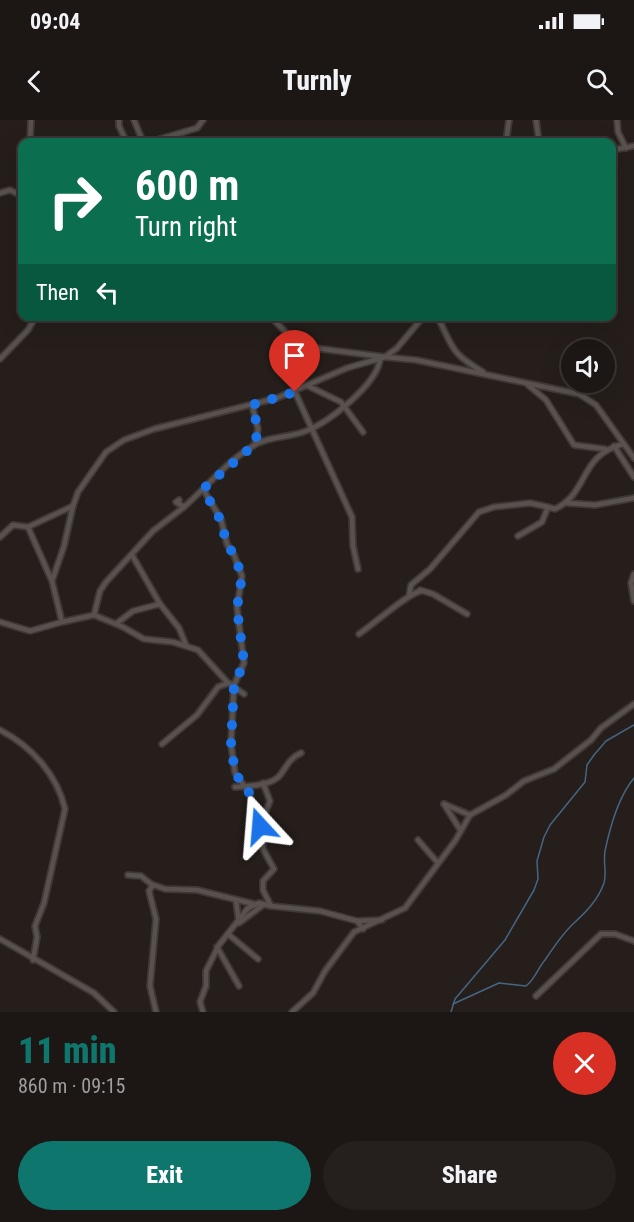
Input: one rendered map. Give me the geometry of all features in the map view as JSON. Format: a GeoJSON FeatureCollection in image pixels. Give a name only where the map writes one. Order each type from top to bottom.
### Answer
{"type":"FeatureCollection","features":[{"type":"Feature","properties":{"kind":"street"},"geometry":{"type":"LineString","coordinates":[[30,138],[31,120]]}},
{"type":"Feature","properties":{"kind":"street"},"geometry":{"type":"LineString","coordinates":[[119,120],[125,138]]}},
{"type":"Feature","properties":{"kind":"street"},"geometry":{"type":"LineString","coordinates":[[134,120],[141,138]]}},
{"type":"Feature","properties":{"kind":"street"},"geometry":{"type":"LineString","coordinates":[[163,138],[197,128],[203,120]]}},
{"type":"Feature","properties":{"kind":"street"},"geometry":{"type":"LineString","coordinates":[[507,138],[509,120]]}},
{"type":"Feature","properties":{"kind":"street"},"geometry":{"type":"LineString","coordinates":[[536,120],[538,138]]}},
{"type":"Feature","properties":{"kind":"street"},"geometry":{"type":"LineString","coordinates":[[617,120],[618,132],[626,148]]}},
{"type":"Feature","properties":{"kind":"street"},"geometry":{"type":"LineString","coordinates":[[616,149],[634,146]]}},
{"type":"Feature","properties":{"kind":"street"},"geometry":{"type":"LineString","coordinates":[[0,193],[10,190],[18,194]]}},
{"type":"Feature","properties":{"kind":"street"},"geometry":{"type":"LineString","coordinates":[[0,360],[28,330],[33,321]]}},
{"type":"Feature","properties":{"kind":"street"},"geometry":{"type":"LineString","coordinates":[[275,321],[299,345],[385,357],[396,356],[579,394],[596,405],[634,458]]}},
{"type":"Feature","properties":{"kind":"street"},"geometry":{"type":"LineString","coordinates":[[52,581],[78,492],[106,452],[124,440],[154,429],[295,392],[347,368],[380,360],[397,348],[420,321]]}},
{"type":"Feature","properties":{"kind":"street"},"geometry":{"type":"LineString","coordinates":[[438,321],[442,333],[456,355],[487,374]]}},
{"type":"Feature","properties":{"kind":"street"},"geometry":{"type":"LineString","coordinates":[[94,615],[100,591],[106,582],[167,518],[184,507],[255,444],[312,428],[344,406],[371,381],[380,360]]}},
{"type":"Feature","properties":{"kind":"street"},"geometry":{"type":"LineString","coordinates":[[526,384],[546,400],[574,445],[605,449],[623,444]]}},
{"type":"Feature","properties":{"kind":"street"},"geometry":{"type":"LineString","coordinates":[[308,386],[341,402],[363,432]]}},
{"type":"Feature","properties":{"kind":"street"},"geometry":{"type":"LineString","coordinates":[[295,392],[352,517],[353,546],[358,569]]}},
{"type":"Feature","properties":{"kind":"street"},"geometry":{"type":"LineString","coordinates":[[252,405],[258,429],[255,444]]}},
{"type":"Feature","properties":{"kind":"street"},"geometry":{"type":"LineString","coordinates":[[614,446],[634,477]]}},
{"type":"Feature","properties":{"kind":"street"},"geometry":{"type":"LineString","coordinates":[[409,596],[409,588],[435,564],[446,548],[479,512],[494,507],[530,503],[555,509],[567,503],[575,494],[586,469],[605,449]]}},
{"type":"Feature","properties":{"kind":"street"},"geometry":{"type":"LineString","coordinates":[[203,489],[220,519],[227,544],[242,576],[237,608],[244,663],[234,686],[231,744],[235,773],[250,794],[253,813],[263,830],[262,849],[274,869],[263,881],[263,890],[271,906]]}},
{"type":"Feature","properties":{"kind":"street"},"geometry":{"type":"LineString","coordinates":[[567,503],[595,505],[634,498]]}},
{"type":"Feature","properties":{"kind":"street"},"geometry":{"type":"LineString","coordinates":[[179,500],[176,502],[184,507]]}},
{"type":"Feature","properties":{"kind":"street"},"geometry":{"type":"LineString","coordinates":[[0,537],[14,525],[28,527],[74,506]]}},
{"type":"Feature","properties":{"kind":"street"},"geometry":{"type":"LineString","coordinates":[[518,536],[542,522],[548,507]]}},
{"type":"Feature","properties":{"kind":"street"},"geometry":{"type":"LineString","coordinates":[[28,527],[52,581],[62,622]]}},
{"type":"Feature","properties":{"kind":"street"},"geometry":{"type":"LineString","coordinates":[[132,555],[160,604],[179,628],[186,645]]}},
{"type":"Feature","properties":{"kind":"street"},"geometry":{"type":"LineString","coordinates":[[634,574],[631,583],[634,601]]}},
{"type":"Feature","properties":{"kind":"street"},"geometry":{"type":"LineString","coordinates":[[409,588],[433,594],[467,614]]}},
{"type":"Feature","properties":{"kind":"street"},"geometry":{"type":"LineString","coordinates":[[359,634],[409,596],[421,591]]}},
{"type":"Feature","properties":{"kind":"street"},"geometry":{"type":"LineString","coordinates":[[117,623],[133,611],[160,604]]}},
{"type":"Feature","properties":{"kind":"street"},"geometry":{"type":"LineString","coordinates":[[0,622],[30,631],[94,615],[117,623],[152,641],[186,645],[207,658],[228,683],[244,693]]}},
{"type":"Feature","properties":{"kind":"street"},"geometry":{"type":"LineString","coordinates":[[162,744],[198,715],[218,687],[228,683]]}},
{"type":"Feature","properties":{"kind":"street"},"geometry":{"type":"LineString","coordinates":[[292,1012],[313,993],[349,938],[405,909],[470,815],[506,795],[524,781],[554,769],[591,740],[601,728],[634,704]]}},
{"type":"Feature","properties":{"kind":"street"},"geometry":{"type":"LineString","coordinates":[[0,730],[15,738],[40,760],[62,795],[64,809],[44,903],[35,926],[37,937],[33,960]]}},
{"type":"Feature","properties":{"kind":"street"},"geometry":{"type":"LineString","coordinates":[[235,787],[263,783],[281,775],[289,760],[302,753]]}},
{"type":"Feature","properties":{"kind":"street"},"geometry":{"type":"LineString","coordinates":[[260,826],[270,801],[263,783]]}},
{"type":"Feature","properties":{"kind":"street"},"geometry":{"type":"LineString","coordinates":[[461,831],[444,804],[470,815]]}},
{"type":"Feature","properties":{"kind":"street"},"geometry":{"type":"LineString","coordinates":[[418,840],[438,863]]}},
{"type":"Feature","properties":{"kind":"street"},"geometry":{"type":"LineString","coordinates":[[128,875],[141,876],[153,885],[175,891],[197,890],[236,901],[320,911],[357,921],[386,919]]}},
{"type":"Feature","properties":{"kind":"street"},"geometry":{"type":"LineString","coordinates":[[153,885],[149,891],[156,919],[150,986],[156,1012]]}},
{"type":"Feature","properties":{"kind":"street"},"geometry":{"type":"LineString","coordinates":[[236,901],[239,923]]}},
{"type":"Feature","properties":{"kind":"street"},"geometry":{"type":"LineString","coordinates":[[239,923],[244,912],[254,904]]}},
{"type":"Feature","properties":{"kind":"street"},"geometry":{"type":"LineString","coordinates":[[203,1012],[200,1002],[206,986],[206,971],[217,947],[239,923],[263,905]]}},
{"type":"Feature","properties":{"kind":"street"},"geometry":{"type":"LineString","coordinates":[[357,921],[363,929]]}},
{"type":"Feature","properties":{"kind":"street"},"geometry":{"type":"LineString","coordinates":[[228,934],[258,959]]}},
{"type":"Feature","properties":{"kind":"street"},"geometry":{"type":"LineString","coordinates":[[536,996],[601,934],[615,934],[634,941]]}},
{"type":"Feature","properties":{"kind":"street"},"geometry":{"type":"LineString","coordinates":[[0,939],[94,993],[114,1012]]}},
{"type":"Feature","properties":{"kind":"street"},"geometry":{"type":"LineString","coordinates":[[217,947],[239,986]]}},
{"type":"Feature","properties":{"kind":"waterway"},"geometry":{"type":"LineString","coordinates":[[451,1012],[455,999],[505,940],[534,890],[538,879],[537,861],[544,837],[550,825],[585,782],[587,765],[606,741],[634,725]]}},
{"type":"Feature","properties":{"kind":"waterway"},"geometry":{"type":"LineString","coordinates":[[453,1004],[499,983],[526,986],[532,980],[558,941],[598,895],[605,879],[604,859],[612,822],[623,794],[634,778]]}},
{"type":"Feature","properties":{"kind":"route"},"geometry":{"type":"LineString","coordinates":[[260,826],[253,813],[250,794],[235,773],[231,744],[234,685],[244,663],[240,643],[241,625],[237,608],[242,576],[227,544],[220,519],[203,489],[255,444],[258,429],[252,405],[295,392]]}}]}
